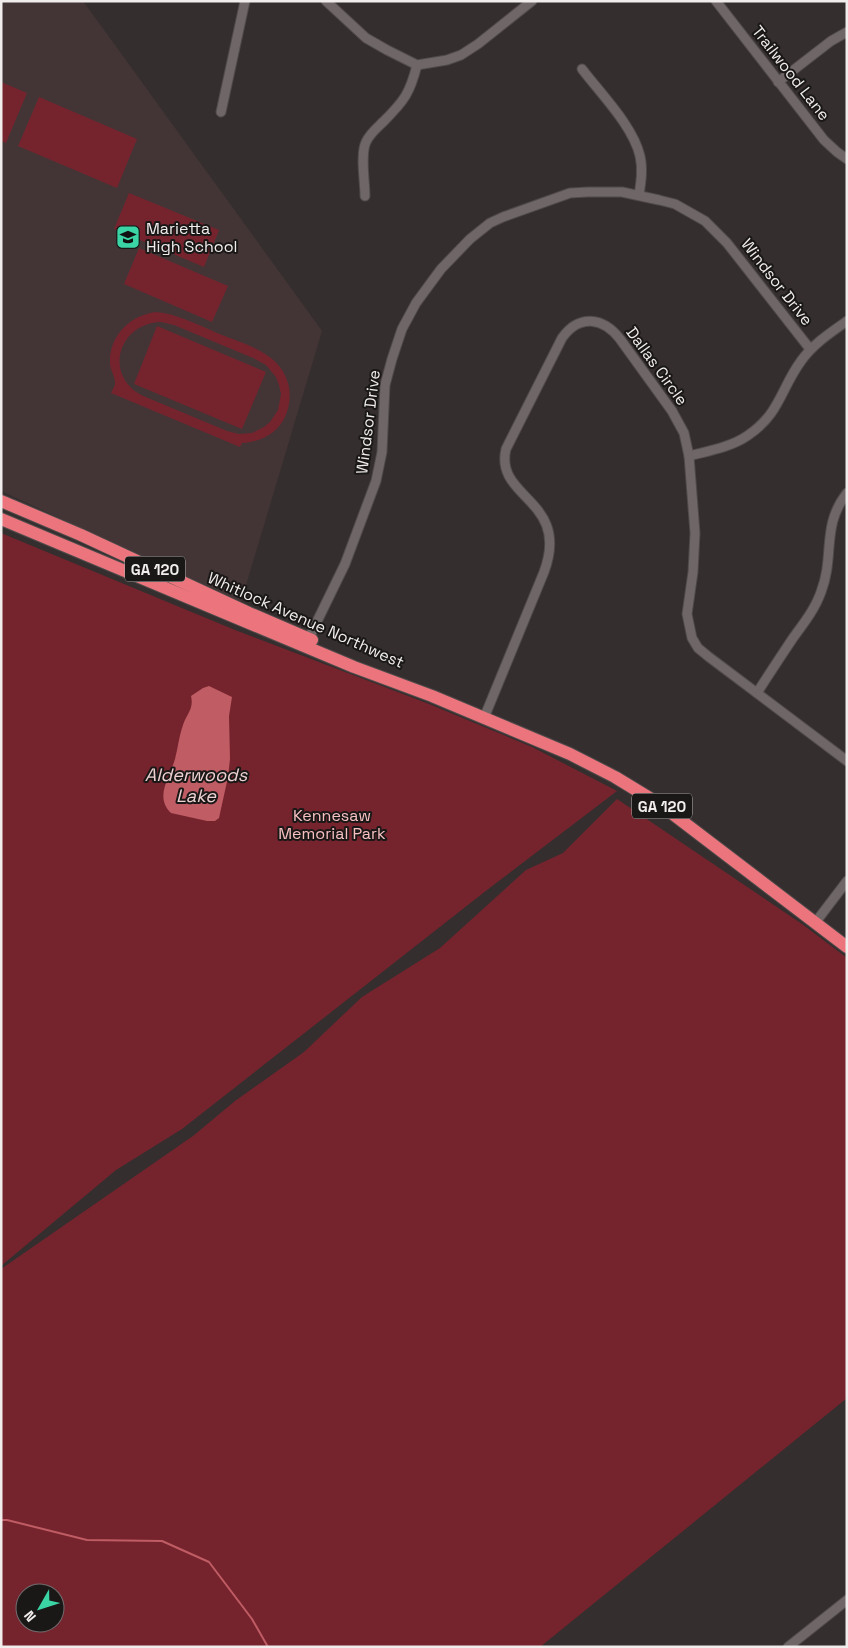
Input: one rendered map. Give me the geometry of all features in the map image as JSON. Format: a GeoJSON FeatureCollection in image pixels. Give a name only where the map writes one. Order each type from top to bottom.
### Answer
{"type":"FeatureCollection","features":[{"type":"Feature","properties":{"kind":"highway","name":"Whitlock Avenue Northwest"},"geometry":{"type":"LineString","coordinates":[[1,501],[81,535],[307,642]]}},
{"type":"Feature","properties":{"kind":"highway","name":"Whitlock Avenue Northwest"},"geometry":{"type":"LineString","coordinates":[[1,519],[307,642],[570,754],[639,791],[702,835],[847,947]]}},
{"type":"Feature","properties":{"kind":"street"},"geometry":{"type":"LineString","coordinates":[[221,112],[245,1]]}},
{"type":"Feature","properties":{"kind":"street"},"geometry":{"type":"LineString","coordinates":[[326,1],[340,16],[366,38],[417,65],[447,60],[461,55],[478,44],[532,1]]}},
{"type":"Feature","properties":{"kind":"street","name":"Trailwood Lane"},"geometry":{"type":"LineString","coordinates":[[716,1],[824,140],[847,159]]}},
{"type":"Feature","properties":{"kind":"street"},"geometry":{"type":"LineString","coordinates":[[778,82],[831,41],[847,32]]}},
{"type":"Feature","properties":{"kind":"street"},"geometry":{"type":"LineString","coordinates":[[365,196],[364,153],[366,142],[398,107],[408,93],[413,83],[417,65]]}},
{"type":"Feature","properties":{"kind":"street"},"geometry":{"type":"LineString","coordinates":[[582,69],[619,117],[635,143],[640,156],[641,166],[639,195]]}},
{"type":"Feature","properties":{"kind":"street","name":"Windsor Drive"},"geometry":{"type":"LineString","coordinates":[[307,642],[345,564],[376,481],[382,452],[385,385],[396,345],[409,316],[441,269],[490,223],[512,213],[570,194],[607,192],[639,195],[676,204],[705,221],[717,232],[810,349]]}},
{"type":"Feature","properties":{"kind":"street","name":"Dallas Circle"},"geometry":{"type":"LineString","coordinates":[[484,718],[546,567],[550,548],[549,533],[544,519],[537,507],[516,487],[504,466],[508,443],[562,338],[570,329],[578,324],[590,321],[605,324],[616,333],[678,419],[684,433],[689,456],[695,545],[693,572],[687,606],[689,631],[695,644],[756,693],[847,761]]}},
{"type":"Feature","properties":{"kind":"street"},"geometry":{"type":"LineString","coordinates":[[689,456],[738,441],[763,424],[776,408],[796,368],[810,349],[847,321]]}},
{"type":"Feature","properties":{"kind":"street"},"geometry":{"type":"LineString","coordinates":[[756,693],[818,600],[826,574],[832,518],[847,493]]}},
{"type":"Feature","properties":{"kind":"street"},"geometry":{"type":"LineString","coordinates":[[815,924],[847,881]]}},
{"type":"Feature","properties":{"kind":"street"},"geometry":{"type":"LineString","coordinates":[[788,1647],[847,1600]]}},
{"type":"Feature","properties":{"kind":"shaded area","name":"Marietta High School"},"geometry":{"type":"Polygon","coordinates":[[[1,1],[83,1],[322,331],[241,602],[1,491],[1,1]]]}},
{"type":"Feature","properties":{"kind":"green space"},"geometry":{"type":"Polygon","coordinates":[[[1,82],[27,93],[6,143],[1,141],[1,82]]]}},
{"type":"Feature","properties":{"kind":"green space"},"geometry":{"type":"Polygon","coordinates":[[[39,97],[137,139],[117,188],[18,146],[39,97]]]}},
{"type":"Feature","properties":{"kind":"green space"},"geometry":{"type":"Polygon","coordinates":[[[129,193],[219,230],[204,267],[114,229],[129,193]]]}},
{"type":"Feature","properties":{"kind":"green space"},"geometry":{"type":"Polygon","coordinates":[[[139,248],[228,286],[212,322],[124,284],[139,248]]]}},
{"type":"Feature","properties":{"kind":"green space"},"geometry":{"type":"Polygon","coordinates":[[[156,312],[179,317],[249,345],[269,356],[283,372],[290,391],[287,413],[282,423],[267,436],[255,441],[242,443],[240,447],[111,393],[115,383],[110,363],[113,344],[123,328],[138,317],[156,312]],[[161,322],[147,325],[135,331],[126,340],[121,351],[120,363],[122,375],[129,386],[141,395],[227,431],[239,434],[252,433],[270,422],[278,410],[281,394],[276,377],[266,365],[174,325],[161,322]]]}},
{"type":"Feature","properties":{"kind":"green space"},"geometry":{"type":"Polygon","coordinates":[[[157,326],[266,372],[242,429],[134,384],[157,326]]]}},
{"type":"Feature","properties":{"kind":"green space","name":"Kennesaw Memorial Park"},"geometry":{"type":"Polygon","coordinates":[[[1,533],[235,630],[429,704],[532,747],[617,791],[487,890],[182,1129],[116,1170],[1,1266],[1,533]]]}},
{"type":"Feature","properties":{"kind":"green space"},"geometry":{"type":"Polygon","coordinates":[[[617,799],[802,924],[847,958],[847,1398],[540,1647],[1,1647],[1,1269],[193,1136],[235,1101],[304,1052],[362,997],[440,948],[526,870],[563,853],[617,799]]]}},
{"type":"Feature","properties":{"kind":"water","name":"Alderwoods Lake"},"geometry":{"type":"Polygon","coordinates":[[[209,686],[232,697],[229,716],[230,759],[228,777],[219,818],[215,821],[171,813],[166,807],[163,794],[175,759],[180,733],[191,708],[191,696],[209,686]]]}},
{"type":"Feature","properties":{"kind":"waterway"},"geometry":{"type":"LineString","coordinates":[[1,1520],[87,1540],[162,1541],[209,1562],[252,1619],[268,1647]]}},
{"type":"Feature","properties":{"kind":"place","name":"Marietta High School"},"geometry":{"type":"Point","coordinates":[128,237]}}]}
